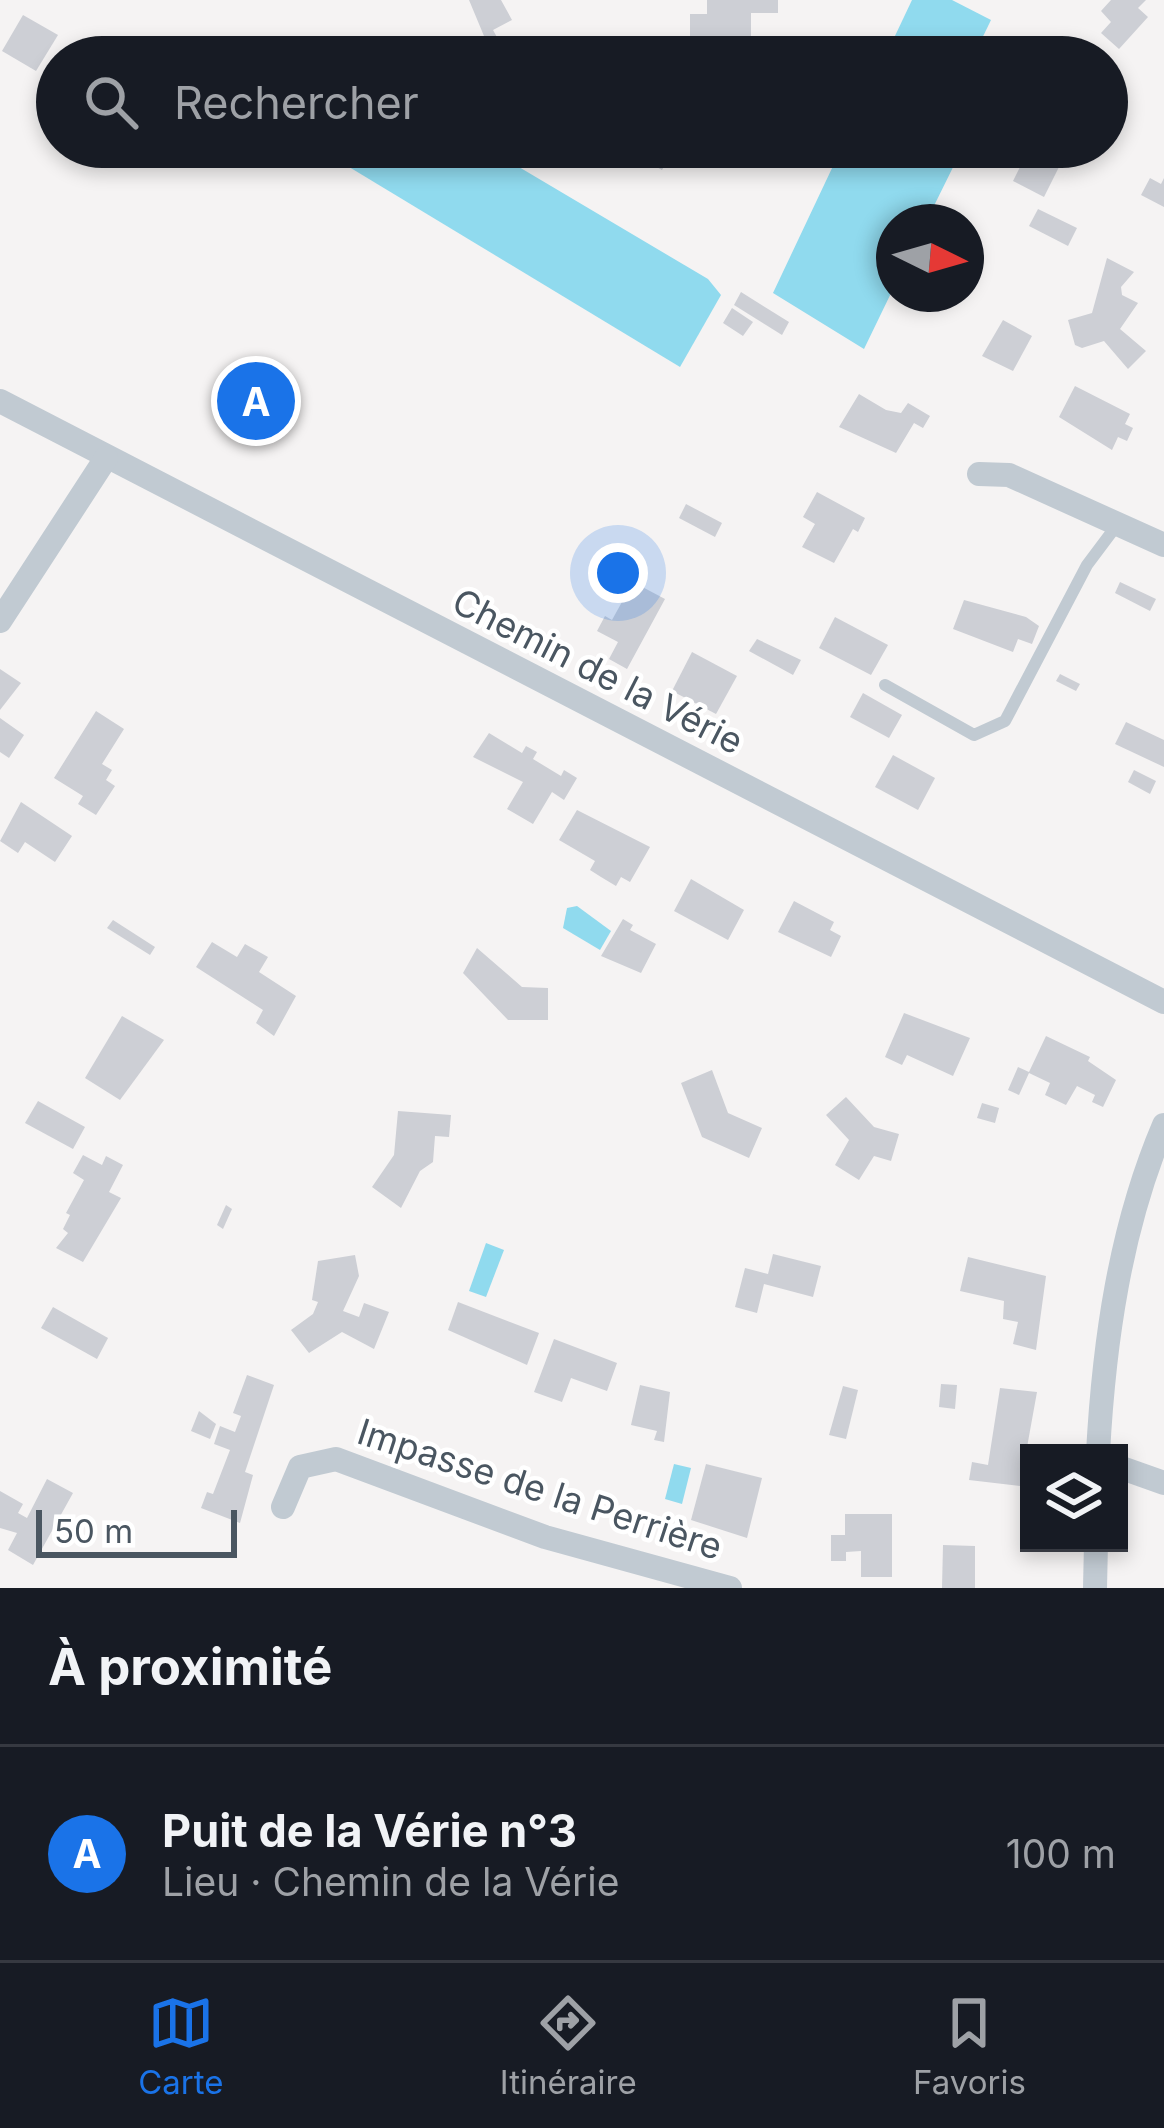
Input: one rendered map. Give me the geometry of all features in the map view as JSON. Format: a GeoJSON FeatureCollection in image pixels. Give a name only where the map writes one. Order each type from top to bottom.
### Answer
{"type":"FeatureCollection","features":[{"type":"Feature","properties":{"kind":"street","name":"Chemin de la Vérie"},"geometry":{"type":"LineString","coordinates":[[0,401],[1164,1003]]}},
{"type":"Feature","properties":{"kind":"street"},"geometry":{"type":"LineString","coordinates":[[0,621],[106,458]]}},
{"type":"Feature","properties":{"kind":"street"},"geometry":{"type":"LineString","coordinates":[[979,474],[1009,475],[1164,545]]}},
{"type":"Feature","properties":{"kind":"street"},"geometry":{"type":"LineString","coordinates":[[1099,1444],[1103,1366],[1119,1271],[1164,1125]]}},
{"type":"Feature","properties":{"kind":"street","name":"Impasse de la Perrière"},"geometry":{"type":"LineString","coordinates":[[283,1507],[300,1467],[336,1459],[545,1537],[730,1588]]}},
{"type":"Feature","properties":{"kind":"street"},"geometry":{"type":"LineString","coordinates":[[1128,1470],[1164,1484]]}},
{"type":"Feature","properties":{"kind":"street"},"geometry":{"type":"LineString","coordinates":[[1095,1588],[1096,1552]]}},
{"type":"Feature","properties":{"kind":"lane"},"geometry":{"type":"LineString","coordinates":[[885,685],[974,735],[1005,721],[1087,565],[1118,524]]}},
{"type":"Feature","properties":{"kind":"water"},"geometry":{"type":"Polygon","coordinates":[[[912,0],[952,0],[991,20],[983,36],[895,36],[912,0]]]}},
{"type":"Feature","properties":{"kind":"water"},"geometry":{"type":"Polygon","coordinates":[[[351,168],[520,168],[708,279],[721,295],[680,367],[351,168]]]}},
{"type":"Feature","properties":{"kind":"water"},"geometry":{"type":"Polygon","coordinates":[[[832,168],[953,168],[935,204],[876,204],[876,312],[882,312],[864,349],[773,293],[832,168]]]}},
{"type":"Feature","properties":{"kind":"water"},"geometry":{"type":"Polygon","coordinates":[[[577,906],[611,931],[600,950],[563,928],[567,908],[577,906]]]}},
{"type":"Feature","properties":{"kind":"water"},"geometry":{"type":"Polygon","coordinates":[[[486,1243],[504,1250],[486,1297],[469,1291],[486,1243]]]}},
{"type":"Feature","properties":{"kind":"water"},"geometry":{"type":"Polygon","coordinates":[[[674,1464],[691,1468],[682,1504],[665,1499],[674,1464]]]}},
{"type":"Feature","properties":{"kind":"building"},"geometry":{"type":"Polygon","coordinates":[[[469,0],[501,0],[512,20],[493,30],[496,36],[484,36],[469,0]]]}},
{"type":"Feature","properties":{"kind":"building"},"geometry":{"type":"Polygon","coordinates":[[[707,0],[778,0],[778,13],[751,13],[751,36],[690,36],[690,14],[707,14],[707,0]]]}},
{"type":"Feature","properties":{"kind":"building"},"geometry":{"type":"Polygon","coordinates":[[[1111,0],[1146,0],[1138,8],[1148,17],[1128,39],[1101,33],[1111,22],[1101,11],[1111,0]]]}},
{"type":"Feature","properties":{"kind":"building"},"geometry":{"type":"Polygon","coordinates":[[[23,15],[58,35],[36,36],[36,71],[2,51],[23,15]]]}},
{"type":"Feature","properties":{"kind":"building"},"geometry":{"type":"Polygon","coordinates":[[[1020,168],[1058,168],[1044,197],[1013,181],[1020,168]]]}},
{"type":"Feature","properties":{"kind":"building"},"geometry":{"type":"Polygon","coordinates":[[[1150,178],[1161,184],[1164,178],[1164,207],[1141,195],[1150,178]]]}},
{"type":"Feature","properties":{"kind":"building"},"geometry":{"type":"Polygon","coordinates":[[[1038,209],[1077,228],[1068,246],[1029,226],[1038,209]]]}},
{"type":"Feature","properties":{"kind":"building"},"geometry":{"type":"Polygon","coordinates":[[[1107,258],[1134,272],[1121,287],[1122,295],[1138,303],[1120,329],[1146,351],[1128,369],[1104,341],[1082,348],[1075,345],[1068,320],[1092,313],[1107,258]]]}},
{"type":"Feature","properties":{"kind":"building"},"geometry":{"type":"Polygon","coordinates":[[[741,292],[789,322],[782,335],[734,305],[741,292]]]}},
{"type":"Feature","properties":{"kind":"building"},"geometry":{"type":"Polygon","coordinates":[[[732,308],[753,322],[743,336],[723,323],[732,308]]]}},
{"type":"Feature","properties":{"kind":"building"},"geometry":{"type":"Polygon","coordinates":[[[1003,320],[1032,336],[1013,371],[982,356],[1003,320]]]}},
{"type":"Feature","properties":{"kind":"building"},"geometry":{"type":"Polygon","coordinates":[[[1075,386],[1130,414],[1125,424],[1133,428],[1127,441],[1118,437],[1112,450],[1059,417],[1075,386]]]}},
{"type":"Feature","properties":{"kind":"building"},"geometry":{"type":"Polygon","coordinates":[[[253,392],[265,398],[259,410],[247,404],[253,392]]]}},
{"type":"Feature","properties":{"kind":"building"},"geometry":{"type":"Polygon","coordinates":[[[859,394],[886,410],[901,413],[908,403],[930,416],[923,428],[914,423],[896,453],[839,427],[859,394]]]}},
{"type":"Feature","properties":{"kind":"building"},"geometry":{"type":"Polygon","coordinates":[[[817,492],[865,518],[858,532],[853,529],[834,563],[802,547],[815,524],[803,517],[817,492]]]}},
{"type":"Feature","properties":{"kind":"building"},"geometry":{"type":"Polygon","coordinates":[[[686,504],[722,523],[715,537],[679,518],[686,504]]]}},
{"type":"Feature","properties":{"kind":"building"},"geometry":{"type":"Polygon","coordinates":[[[633,582],[665,599],[627,669],[609,659],[618,642],[597,631],[605,616],[612,620],[633,582]]]}},
{"type":"Feature","properties":{"kind":"building"},"geometry":{"type":"Polygon","coordinates":[[[1120,582],[1156,599],[1150,611],[1115,593],[1120,582]]]}},
{"type":"Feature","properties":{"kind":"building"},"geometry":{"type":"Polygon","coordinates":[[[964,600],[1026,617],[1039,626],[1032,644],[1018,639],[1013,652],[953,629],[964,600]]]}},
{"type":"Feature","properties":{"kind":"building"},"geometry":{"type":"Polygon","coordinates":[[[835,617],[888,645],[871,675],[819,648],[835,617]]]}},
{"type":"Feature","properties":{"kind":"building"},"geometry":{"type":"Polygon","coordinates":[[[757,639],[801,660],[793,675],[749,651],[757,639]]]}},
{"type":"Feature","properties":{"kind":"building"},"geometry":{"type":"Polygon","coordinates":[[[692,652],[737,676],[716,714],[672,691],[692,652]]]}},
{"type":"Feature","properties":{"kind":"building"},"geometry":{"type":"Polygon","coordinates":[[[0,669],[21,683],[0,710],[0,669]]]}},
{"type":"Feature","properties":{"kind":"building"},"geometry":{"type":"Polygon","coordinates":[[[1060,674],[1080,684],[1076,691],[1056,681],[1060,674]]]}},
{"type":"Feature","properties":{"kind":"building"},"geometry":{"type":"Polygon","coordinates":[[[863,693],[902,715],[889,738],[850,717],[863,693]]]}},
{"type":"Feature","properties":{"kind":"building"},"geometry":{"type":"Polygon","coordinates":[[[96,711],[124,729],[102,764],[112,770],[106,780],[115,786],[96,815],[78,804],[83,796],[54,778],[96,711]]]}},
{"type":"Feature","properties":{"kind":"building"},"geometry":{"type":"Polygon","coordinates":[[[0,718],[24,735],[9,758],[0,752],[0,718]]]}},
{"type":"Feature","properties":{"kind":"building"},"geometry":{"type":"Polygon","coordinates":[[[1126,722],[1164,740],[1164,767],[1115,744],[1126,722]]]}},
{"type":"Feature","properties":{"kind":"building"},"geometry":{"type":"Polygon","coordinates":[[[489,733],[522,753],[526,746],[537,752],[533,759],[561,776],[564,770],[577,778],[564,800],[552,792],[533,824],[507,809],[523,782],[473,757],[489,733]]]}},
{"type":"Feature","properties":{"kind":"building"},"geometry":{"type":"Polygon","coordinates":[[[893,755],[935,778],[918,810],[875,787],[893,755]]]}},
{"type":"Feature","properties":{"kind":"building"},"geometry":{"type":"Polygon","coordinates":[[[1134,770],[1156,781],[1150,794],[1128,782],[1134,770]]]}},
{"type":"Feature","properties":{"kind":"building"},"geometry":{"type":"Polygon","coordinates":[[[21,802],[72,836],[55,862],[25,842],[18,853],[0,841],[21,802]]]}},
{"type":"Feature","properties":{"kind":"building"},"geometry":{"type":"Polygon","coordinates":[[[577,810],[650,847],[630,882],[621,877],[616,886],[590,870],[595,861],[559,840],[577,810]]]}},
{"type":"Feature","properties":{"kind":"building"},"geometry":{"type":"Polygon","coordinates":[[[691,879],[744,910],[728,940],[674,911],[691,879]]]}},
{"type":"Feature","properties":{"kind":"building"},"geometry":{"type":"Polygon","coordinates":[[[794,901],[834,922],[830,930],[841,936],[831,957],[778,932],[794,901]]]}},
{"type":"Feature","properties":{"kind":"building"},"geometry":{"type":"Polygon","coordinates":[[[623,919],[633,925],[630,930],[656,944],[641,973],[601,956],[623,919]]]}},
{"type":"Feature","properties":{"kind":"building"},"geometry":{"type":"Polygon","coordinates":[[[113,920],[155,947],[150,955],[107,928],[113,920]]]}},
{"type":"Feature","properties":{"kind":"building"},"geometry":{"type":"Polygon","coordinates":[[[212,942],[237,957],[245,944],[268,957],[259,972],[296,996],[274,1036],[256,1023],[263,1010],[196,967],[212,942]]]}},
{"type":"Feature","properties":{"kind":"building"},"geometry":{"type":"Polygon","coordinates":[[[477,948],[522,987],[548,988],[548,1020],[508,1020],[463,973],[477,948]]]}},
{"type":"Feature","properties":{"kind":"building"},"geometry":{"type":"Polygon","coordinates":[[[904,1013],[970,1038],[953,1076],[907,1055],[902,1065],[885,1057],[904,1013]]]}},
{"type":"Feature","properties":{"kind":"building"},"geometry":{"type":"Polygon","coordinates":[[[122,1016],[164,1040],[120,1100],[85,1078],[122,1016]]]}},
{"type":"Feature","properties":{"kind":"building"},"geometry":{"type":"Polygon","coordinates":[[[1046,1036],[1090,1057],[1088,1061],[1116,1080],[1103,1107],[1092,1102],[1095,1095],[1077,1086],[1066,1105],[1045,1095],[1050,1083],[1029,1073],[1019,1095],[1008,1090],[1018,1067],[1029,1072],[1046,1036]]]}},
{"type":"Feature","properties":{"kind":"building"},"geometry":{"type":"Polygon","coordinates":[[[712,1070],[728,1113],[762,1128],[749,1158],[702,1137],[681,1083],[712,1070]]]}},
{"type":"Feature","properties":{"kind":"building"},"geometry":{"type":"Polygon","coordinates":[[[846,1097],[874,1127],[899,1134],[891,1161],[874,1156],[859,1180],[835,1165],[849,1140],[826,1115],[846,1097]]]}},
{"type":"Feature","properties":{"kind":"building"},"geometry":{"type":"Polygon","coordinates":[[[38,1101],[85,1127],[73,1149],[25,1123],[38,1101]]]}},
{"type":"Feature","properties":{"kind":"building"},"geometry":{"type":"Polygon","coordinates":[[[982,1103],[999,1108],[995,1123],[977,1118],[982,1103]]]}},
{"type":"Feature","properties":{"kind":"building"},"geometry":{"type":"Polygon","coordinates":[[[398,1111],[451,1115],[449,1137],[435,1136],[433,1162],[420,1171],[401,1208],[372,1187],[394,1155],[398,1111]]]}},
{"type":"Feature","properties":{"kind":"building"},"geometry":{"type":"Polygon","coordinates":[[[83,1155],[102,1165],[106,1156],[123,1165],[109,1192],[121,1198],[83,1262],[56,1248],[68,1233],[63,1229],[70,1215],[66,1213],[84,1180],[73,1173],[83,1155]]]}},
{"type":"Feature","properties":{"kind":"building"},"geometry":{"type":"Polygon","coordinates":[[[226,1205],[232,1209],[223,1229],[217,1225],[226,1205]]]}},
{"type":"Feature","properties":{"kind":"building"},"geometry":{"type":"Polygon","coordinates":[[[773,1254],[821,1266],[813,1297],[764,1284],[757,1313],[735,1307],[745,1268],[768,1274],[773,1254]]]}},
{"type":"Feature","properties":{"kind":"building"},"geometry":{"type":"Polygon","coordinates":[[[355,1255],[359,1276],[343,1311],[359,1317],[364,1303],[389,1312],[374,1349],[342,1332],[309,1353],[291,1330],[313,1314],[318,1302],[312,1300],[318,1261],[355,1255]]]}},
{"type":"Feature","properties":{"kind":"building"},"geometry":{"type":"Polygon","coordinates":[[[968,1257],[1046,1276],[1036,1350],[1013,1344],[1018,1322],[1003,1319],[1004,1301],[960,1291],[968,1257]]]}},
{"type":"Feature","properties":{"kind":"building"},"geometry":{"type":"Polygon","coordinates":[[[458,1302],[539,1333],[527,1365],[448,1330],[458,1302]]]}},
{"type":"Feature","properties":{"kind":"building"},"geometry":{"type":"Polygon","coordinates":[[[53,1307],[108,1338],[97,1359],[41,1328],[53,1307]]]}},
{"type":"Feature","properties":{"kind":"building"},"geometry":{"type":"Polygon","coordinates":[[[554,1339],[617,1363],[607,1391],[571,1378],[562,1402],[534,1392],[554,1339]]]}},
{"type":"Feature","properties":{"kind":"building"},"geometry":{"type":"Polygon","coordinates":[[[247,1375],[274,1385],[245,1472],[253,1475],[240,1523],[201,1508],[207,1492],[213,1494],[230,1450],[214,1444],[220,1426],[235,1432],[241,1416],[233,1413],[247,1375]]]}},
{"type":"Feature","properties":{"kind":"building"},"geometry":{"type":"Polygon","coordinates":[[[941,1384],[957,1385],[955,1409],[939,1407],[941,1384]]]}},
{"type":"Feature","properties":{"kind":"building"},"geometry":{"type":"Polygon","coordinates":[[[640,1385],[670,1392],[664,1442],[654,1440],[657,1431],[631,1425],[640,1385]]]}},
{"type":"Feature","properties":{"kind":"building"},"geometry":{"type":"Polygon","coordinates":[[[843,1386],[858,1390],[846,1439],[829,1435],[843,1386]]]}},
{"type":"Feature","properties":{"kind":"building"},"geometry":{"type":"Polygon","coordinates":[[[1000,1388],[1037,1392],[1028,1444],[1020,1444],[1020,1486],[969,1480],[972,1462],[988,1465],[1000,1388]]]}},
{"type":"Feature","properties":{"kind":"building"},"geometry":{"type":"Polygon","coordinates":[[[199,1411],[216,1424],[210,1439],[191,1431],[199,1411]]]}},
{"type":"Feature","properties":{"kind":"building"},"geometry":{"type":"Polygon","coordinates":[[[706,1464],[762,1478],[747,1538],[691,1520],[706,1464]]]}},
{"type":"Feature","properties":{"kind":"building"},"geometry":{"type":"Polygon","coordinates":[[[47,1479],[73,1493],[33,1565],[8,1550],[17,1533],[0,1528],[0,1491],[23,1504],[18,1513],[27,1518],[47,1479]]]}},
{"type":"Feature","properties":{"kind":"building"},"geometry":{"type":"Polygon","coordinates":[[[845,1514],[892,1514],[892,1577],[861,1577],[861,1551],[846,1552],[846,1561],[831,1561],[831,1535],[845,1535],[845,1514]]]}},
{"type":"Feature","properties":{"kind":"building"},"geometry":{"type":"Polygon","coordinates":[[[943,1545],[975,1546],[975,1588],[942,1588],[943,1545]]]}},
{"type":"Feature","properties":{"kind":"place","name":"Puit de la Vérie n°3"},"geometry":{"type":"Point","coordinates":[256,401]}}]}
